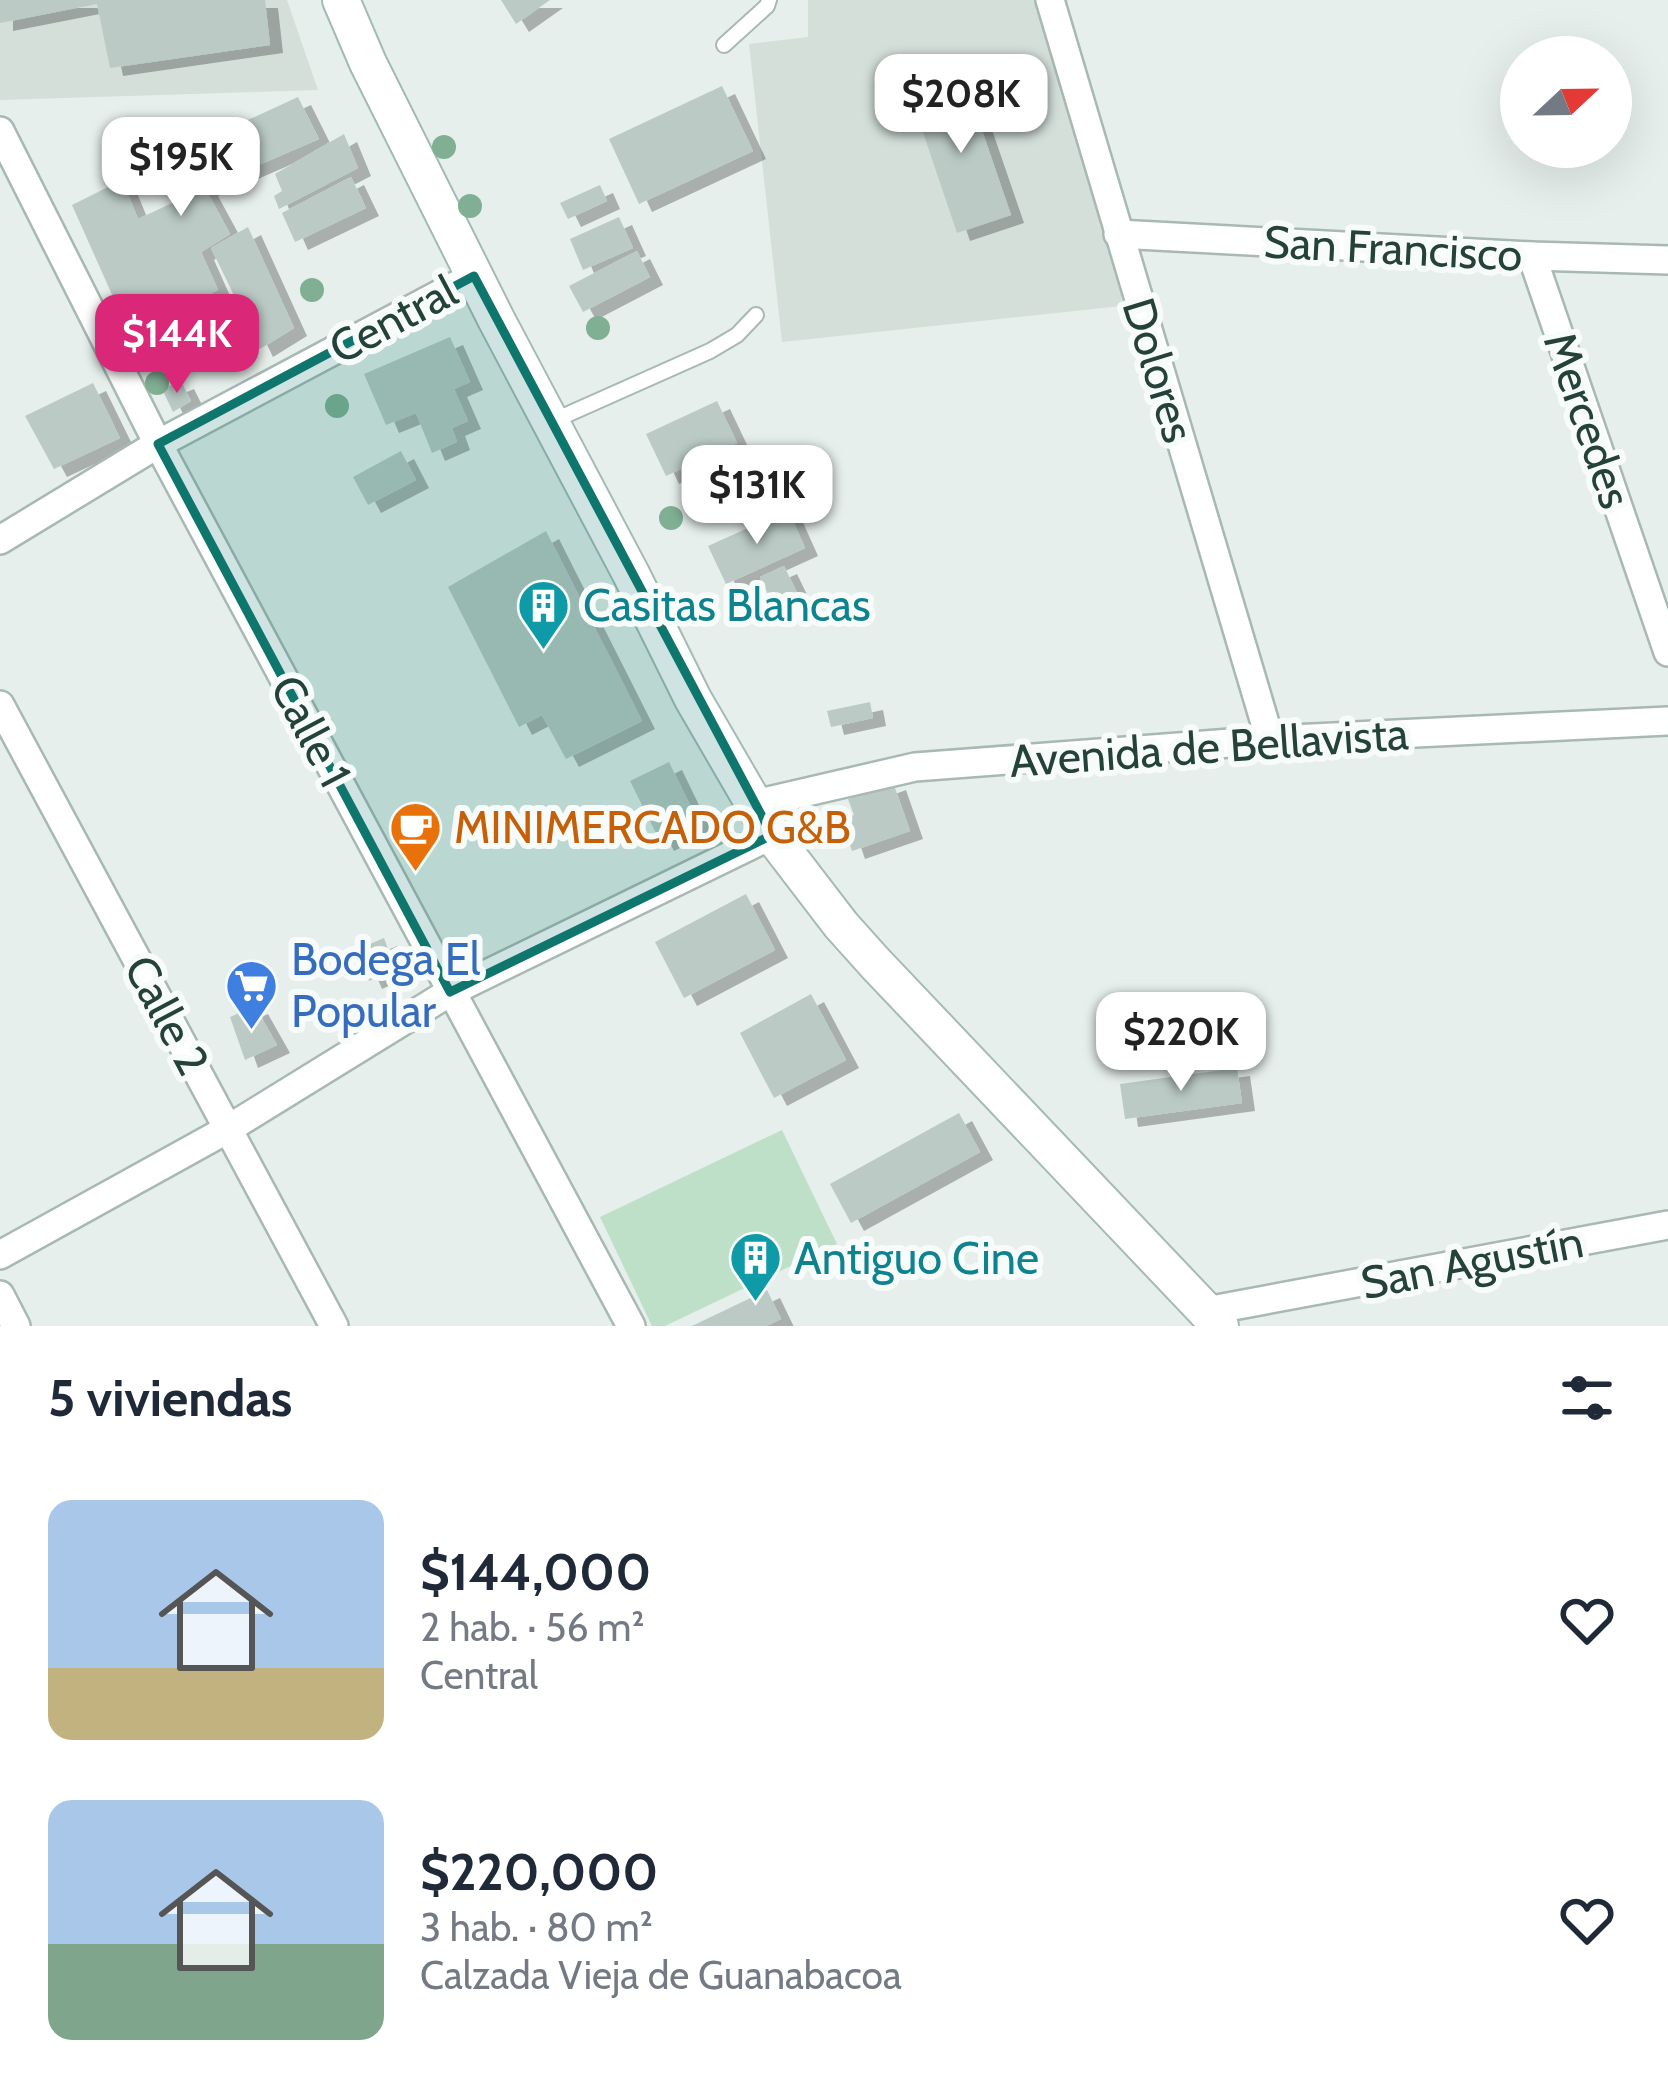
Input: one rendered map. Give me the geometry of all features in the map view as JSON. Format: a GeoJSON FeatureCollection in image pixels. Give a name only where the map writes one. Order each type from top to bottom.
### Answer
{"type":"FeatureCollection","features":[{"type":"Feature","properties":{"kind":"main road"},"geometry":{"type":"LineString","coordinates":[[341,0],[474,276],[693,699],[764,819],[842,925],[1202,1321]]}},
{"type":"Feature","properties":{"kind":"main road"},"geometry":{"type":"LineString","coordinates":[[357,0],[368,63]]}},
{"type":"Feature","properties":{"kind":"street","name":"Dolores"},"geometry":{"type":"LineString","coordinates":[[1050,0],[1270,740]]}},
{"type":"Feature","properties":{"kind":"street","name":"Calle 1"},"geometry":{"type":"LineString","coordinates":[[0,131],[158,444],[631,1326]]}},
{"type":"Feature","properties":{"kind":"street","name":"San Francisco"},"geometry":{"type":"LineString","coordinates":[[1118,234],[1668,260]]}},
{"type":"Feature","properties":{"kind":"street","name":"Mercedes"},"geometry":{"type":"LineString","coordinates":[[1532,256],[1668,652]]}},
{"type":"Feature","properties":{"kind":"street","name":"Central"},"geometry":{"type":"LineString","coordinates":[[0,540],[158,444],[474,276]]}},
{"type":"Feature","properties":{"kind":"street","name":"Calle 2"},"geometry":{"type":"LineString","coordinates":[[0,705],[334,1326]]}},
{"type":"Feature","properties":{"kind":"street","name":"Avenida de Bellavista"},"geometry":{"type":"LineString","coordinates":[[0,1256],[228,1129],[450,992],[764,819],[915,767],[1270,740],[1668,721]]}},
{"type":"Feature","properties":{"kind":"street","name":"San Agustín"},"geometry":{"type":"LineString","coordinates":[[1202,1321],[1668,1225]]}},
{"type":"Feature","properties":{"kind":"street"},"geometry":{"type":"LineString","coordinates":[[0,1294],[16,1326]]}},
{"type":"Feature","properties":{"kind":"lane"},"geometry":{"type":"LineString","coordinates":[[724,45],[770,0]]}},
{"type":"Feature","properties":{"kind":"lane"},"geometry":{"type":"LineString","coordinates":[[550,422],[710,351],[737,335],[756,316]]}},
{"type":"Feature","properties":{"kind":"highlighted area"},"geometry":{"type":"Polygon","coordinates":[[[474,276],[772,835],[450,992],[158,444],[474,276]]]}},
{"type":"Feature","properties":{"kind":"shaded area"},"geometry":{"type":"Polygon","coordinates":[[[0,0],[287,0],[318,90],[0,100],[0,0]]]}},
{"type":"Feature","properties":{"kind":"shaded area"},"geometry":{"type":"Polygon","coordinates":[[[808,0],[1042,0],[1118,234],[1122,306],[782,342],[749,44],[808,37],[808,0]]]}},
{"type":"Feature","properties":{"kind":"green space"},"geometry":{"type":"Polygon","coordinates":[[[782,1130],[837,1244],[665,1326],[652,1326],[600,1217],[782,1130]]]}},
{"type":"Feature","properties":{"kind":"building"},"geometry":{"type":"Polygon","coordinates":[[[0,0],[265,0],[270,45],[110,68],[97,4],[0,23],[0,0]]]}},
{"type":"Feature","properties":{"kind":"building"},"geometry":{"type":"Polygon","coordinates":[[[501,0],[550,0],[516,24],[501,0]]]}},
{"type":"Feature","properties":{"kind":"building"},"geometry":{"type":"Polygon","coordinates":[[[964,78],[1011,215],[957,233],[911,97],[964,78]]]}},
{"type":"Feature","properties":{"kind":"building"},"geometry":{"type":"Polygon","coordinates":[[[722,86],[753,151],[639,204],[609,139],[722,86]]]}},
{"type":"Feature","properties":{"kind":"building"},"geometry":{"type":"Polygon","coordinates":[[[298,97],[319,139],[205,188],[230,234],[201,252],[218,290],[130,335],[72,205],[122,180],[138,219],[189,195],[170,156],[298,97]]]}},
{"type":"Feature","properties":{"kind":"building"},"geometry":{"type":"Polygon","coordinates":[[[344,134],[358,168],[279,209],[274,196],[282,191],[275,174],[344,134]]]}},
{"type":"Feature","properties":{"kind":"building"},"geometry":{"type":"Polygon","coordinates":[[[351,177],[366,208],[295,242],[282,213],[351,177]]]}},
{"type":"Feature","properties":{"kind":"building"},"geometry":{"type":"Polygon","coordinates":[[[600,185],[607,201],[568,219],[560,203],[600,185]]]}},
{"type":"Feature","properties":{"kind":"building"},"geometry":{"type":"Polygon","coordinates":[[[619,217],[633,248],[583,270],[570,239],[619,217]]]}},
{"type":"Feature","properties":{"kind":"building"},"geometry":{"type":"Polygon","coordinates":[[[248,227],[294,328],[260,349],[211,248],[248,227]]]}},
{"type":"Feature","properties":{"kind":"building"},"geometry":{"type":"Polygon","coordinates":[[[637,251],[650,277],[583,312],[569,286],[637,251]]]}},
{"type":"Feature","properties":{"kind":"building"},"geometry":{"type":"Polygon","coordinates":[[[450,337],[470,382],[454,389],[468,421],[452,428],[457,442],[432,453],[416,413],[386,425],[364,374],[450,337]]]}},
{"type":"Feature","properties":{"kind":"building"},"geometry":{"type":"Polygon","coordinates":[[[181,381],[191,401],[173,412],[162,389],[181,381]]]}},
{"type":"Feature","properties":{"kind":"building"},"geometry":{"type":"Polygon","coordinates":[[[93,383],[120,438],[54,469],[25,416],[93,383]]]}},
{"type":"Feature","properties":{"kind":"building"},"geometry":{"type":"Polygon","coordinates":[[[717,401],[737,443],[666,476],[646,434],[717,401]]]}},
{"type":"Feature","properties":{"kind":"building"},"geometry":{"type":"Polygon","coordinates":[[[401,451],[416,480],[368,505],[353,477],[401,451]]]}},
{"type":"Feature","properties":{"kind":"building"},"geometry":{"type":"Polygon","coordinates":[[[788,510],[805,548],[726,584],[708,546],[788,510]]]}},
{"type":"Feature","properties":{"kind":"building","name":"Casitas Blancas"},"geometry":{"type":"Polygon","coordinates":[[[546,531],[642,721],[566,759],[542,715],[519,727],[448,587],[546,531]]]}},
{"type":"Feature","properties":{"kind":"building"},"geometry":{"type":"Polygon","coordinates":[[[784,566],[800,599],[776,611],[760,577],[784,566]]]}},
{"type":"Feature","properties":{"kind":"building"},"geometry":{"type":"Polygon","coordinates":[[[870,702],[873,718],[831,727],[827,711],[870,702]]]}},
{"type":"Feature","properties":{"kind":"building"},"geometry":{"type":"Polygon","coordinates":[[[669,762],[699,824],[661,843],[630,781],[669,762]]]}},
{"type":"Feature","properties":{"kind":"building"},"geometry":{"type":"Polygon","coordinates":[[[893,782],[910,831],[852,851],[841,819],[854,815],[848,799],[893,782]]]}},
{"type":"Feature","properties":{"kind":"building"},"geometry":{"type":"Polygon","coordinates":[[[746,894],[775,950],[684,998],[655,942],[746,894]]]}},
{"type":"Feature","properties":{"kind":"building"},"geometry":{"type":"Polygon","coordinates":[[[384,938],[394,965],[369,981],[356,950],[384,938]]]}},
{"type":"Feature","properties":{"kind":"building"},"geometry":{"type":"Polygon","coordinates":[[[811,994],[846,1060],[774,1098],[740,1033],[811,994]]]}},
{"type":"Feature","properties":{"kind":"building","name":"Bodega El Popular"},"geometry":{"type":"Polygon","coordinates":[[[255,1006],[277,1045],[245,1060],[230,1017],[255,1006]]]}},
{"type":"Feature","properties":{"kind":"building"},"geometry":{"type":"Polygon","coordinates":[[[1237,1068],[1242,1103],[1125,1119],[1120,1084],[1237,1068]]]}},
{"type":"Feature","properties":{"kind":"building"},"geometry":{"type":"Polygon","coordinates":[[[959,1113],[980,1152],[851,1223],[830,1184],[959,1113]]]}},
{"type":"Feature","properties":{"kind":"building","name":"Antiguo Cine"},"geometry":{"type":"Polygon","coordinates":[[[767,1290],[781,1319],[766,1326],[692,1326],[767,1290]]]}},
{"type":"Feature","properties":{"kind":"place","name":"Casitas Blancas"},"geometry":{"type":"Point","coordinates":[544,651]}},
{"type":"Feature","properties":{"kind":"place","name":"MINIMERCADO G&B"},"geometry":{"type":"Point","coordinates":[415,873]}},
{"type":"Feature","properties":{"kind":"place","name":"Bodega El Popular"},"geometry":{"type":"Point","coordinates":[252,1031]}},
{"type":"Feature","properties":{"kind":"place","name":"Antiguo Cine"},"geometry":{"type":"Point","coordinates":[755,1304]}}]}
